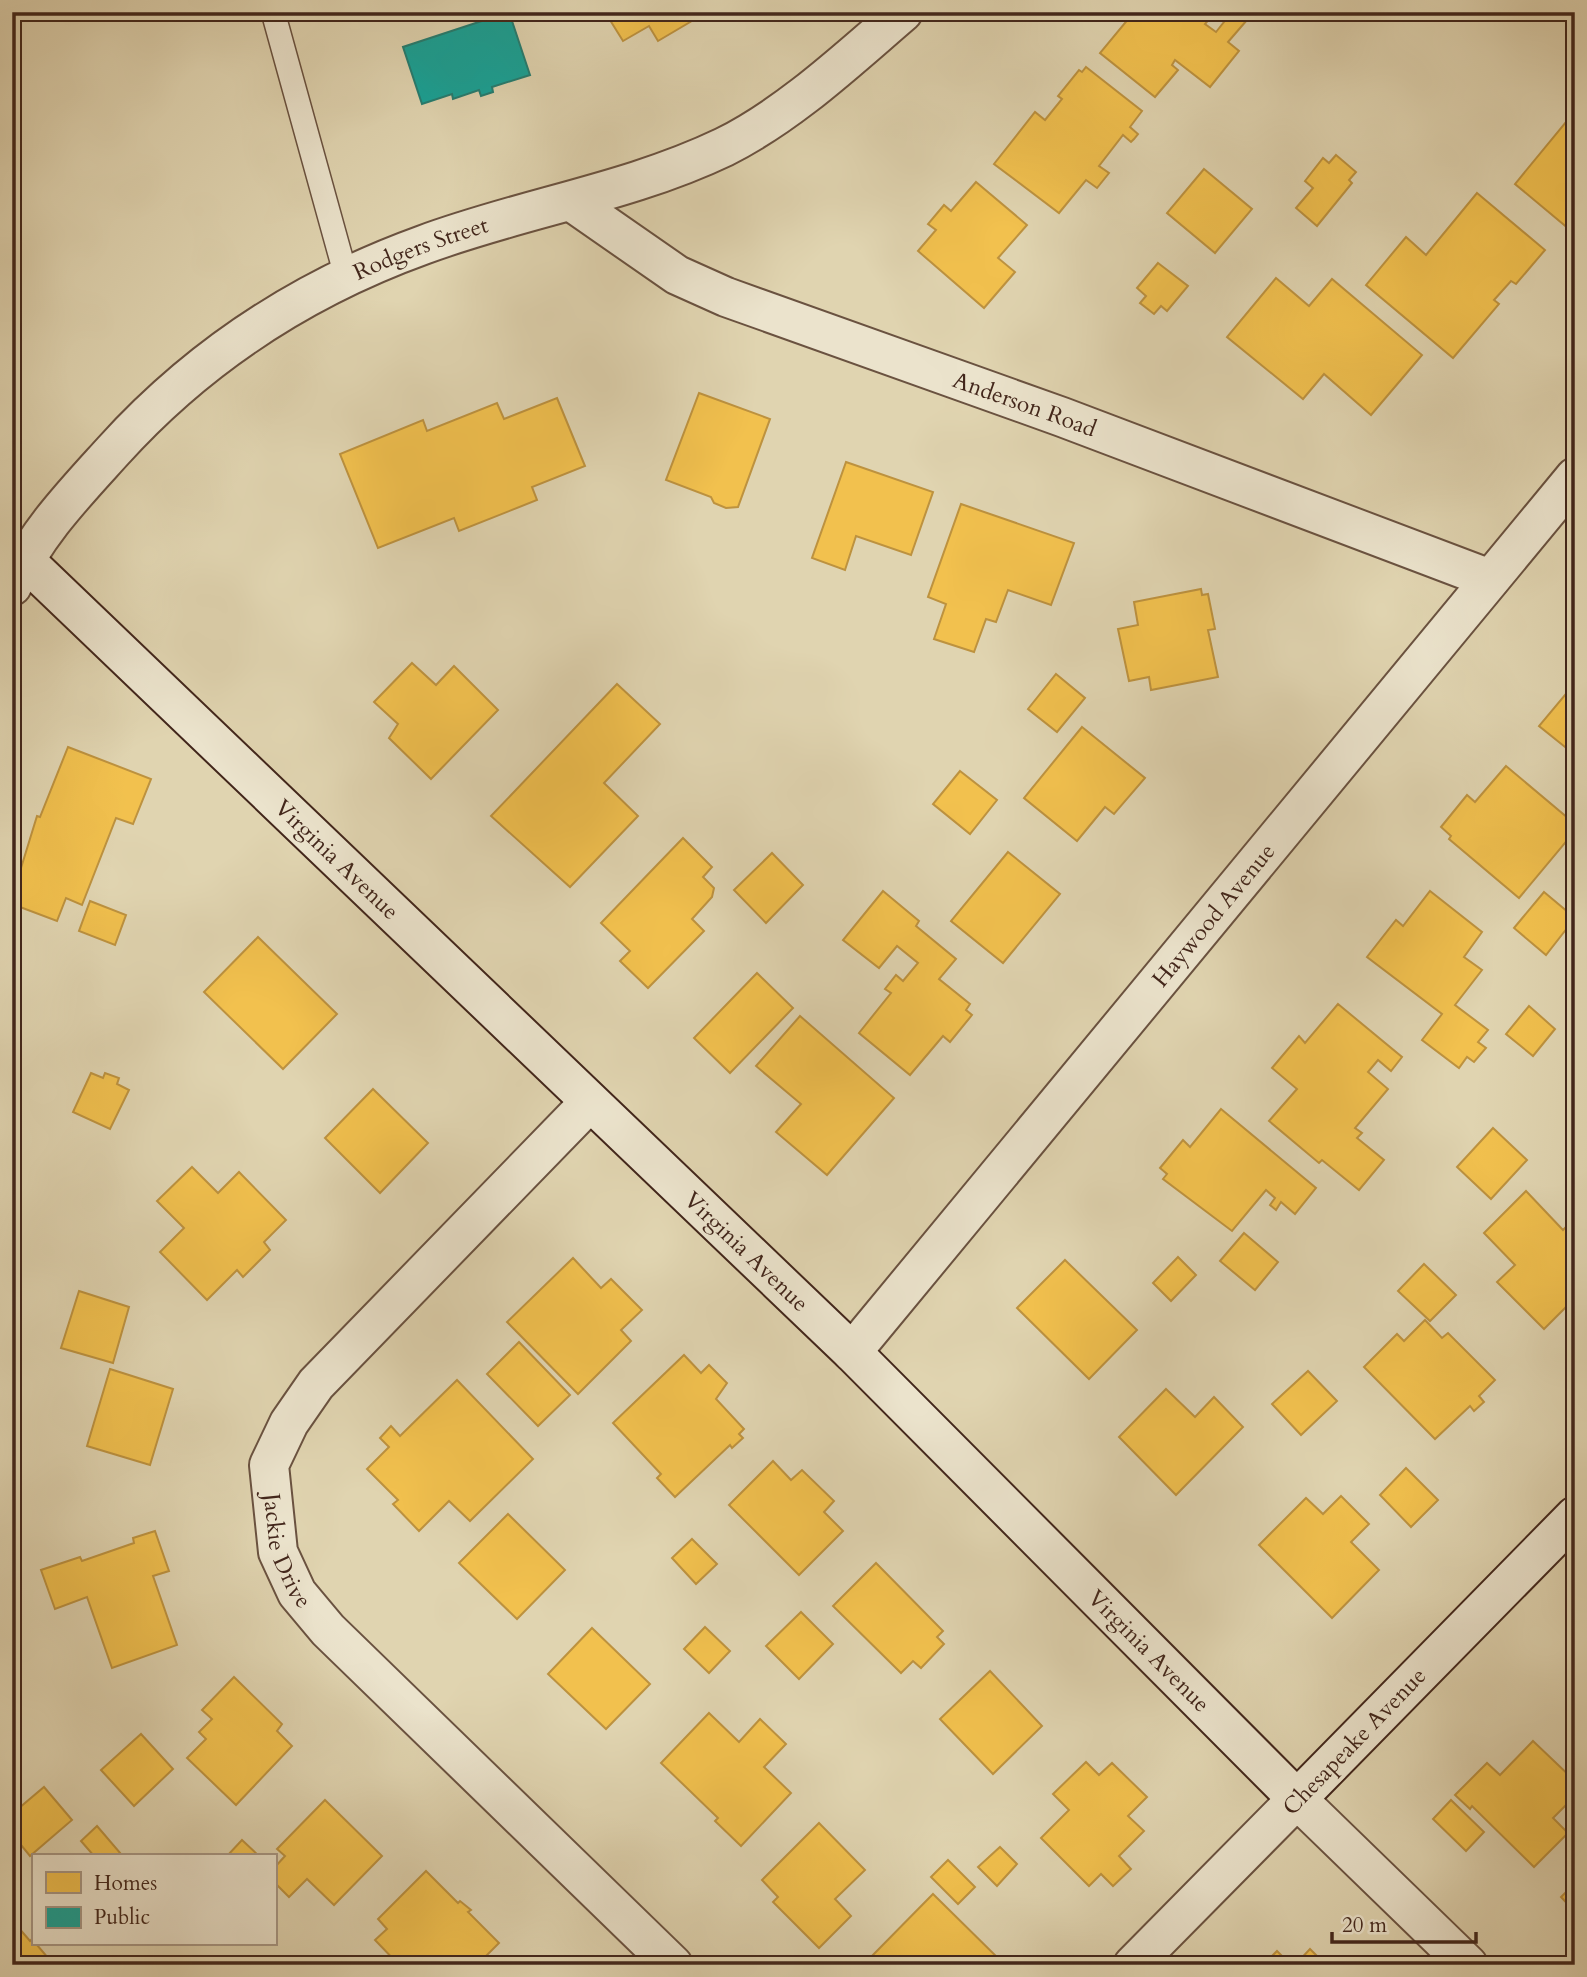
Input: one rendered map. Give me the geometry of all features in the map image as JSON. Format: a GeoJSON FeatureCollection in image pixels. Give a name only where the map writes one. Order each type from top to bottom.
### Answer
{"type":"FeatureCollection","features":[{"type":"Feature","properties":{"kind":"street","name":"Rodgers Street"},"geometry":{"type":"LineString","coordinates":[[16,565],[67,502],[152,408],[209,360],[261,325],[346,276],[425,244],[662,173],[726,146],[783,110],[902,12]]}},
{"type":"Feature","properties":{"kind":"street","name":"Anderson Road"},"geometry":{"type":"LineString","coordinates":[[572,202],[677,275],[726,297],[1062,417],[1490,579]]}},
{"type":"Feature","properties":{"kind":"street","name":"Haywood Avenue"},"geometry":{"type":"LineString","coordinates":[[852,1352],[1575,477]]}},
{"type":"Feature","properties":{"kind":"street","name":"Virginia Avenue"},"geometry":{"type":"LineString","coordinates":[[16,565],[852,1352],[1297,1799],[1468,1965]]}},
{"type":"Feature","properties":{"kind":"street","name":"Jackie Drive"},"geometry":{"type":"LineString","coordinates":[[589,1103],[316,1384],[289,1423],[270,1465],[275,1527],[278,1552],[297,1593],[328,1630],[673,1965]]}},
{"type":"Feature","properties":{"kind":"street","name":"Chesapeake Avenue"},"geometry":{"type":"LineString","coordinates":[[1133,1965],[1575,1516]]}},
{"type":"Feature","properties":{"kind":"lane"},"geometry":{"type":"LineString","coordinates":[[273,12],[346,276]]}},
{"type":"Feature","properties":{"kind":"building: Homes"},"geometry":{"type":"Polygon","coordinates":[[[605,12],[707,12],[658,41],[649,26],[623,41],[605,12]]]}},
{"type":"Feature","properties":{"kind":"building: Homes"},"geometry":{"type":"Polygon","coordinates":[[[1134,12],[1215,12],[1205,24],[1216,32],[1232,12],[1239,12],[1247,20],[1228,42],[1239,51],[1210,87],[1175,60],[1172,65],[1178,70],[1155,97],[1100,53],[1134,12]]]}},
{"type":"Feature","properties":{"kind":"building: Homes"},"geometry":{"type":"Polygon","coordinates":[[[1086,67],[1142,111],[1130,127],[1138,134],[1131,142],[1123,135],[1099,166],[1109,173],[1097,188],[1086,180],[1059,213],[994,164],[1035,112],[1045,120],[1062,99],[1058,96],[1079,70],[1082,72],[1086,67]]]}},
{"type":"Feature","properties":{"kind":"building: Homes"},"geometry":{"type":"Polygon","coordinates":[[[1575,111],[1575,234],[1515,184],[1575,111]]]}},
{"type":"Feature","properties":{"kind":"building: Homes"},"geometry":{"type":"Polygon","coordinates":[[[1336,155],[1356,172],[1349,180],[1352,183],[1317,226],[1296,208],[1313,188],[1305,181],[1323,158],[1329,163],[1336,155]]]}},
{"type":"Feature","properties":{"kind":"building: Homes"},"geometry":{"type":"Polygon","coordinates":[[[1204,169],[1252,209],[1215,253],[1167,213],[1204,169]]]}},
{"type":"Feature","properties":{"kind":"building: Homes"},"geometry":{"type":"Polygon","coordinates":[[[976,182],[1027,225],[998,258],[1015,272],[984,308],[918,251],[936,230],[928,224],[944,205],[951,211],[976,182]]]}},
{"type":"Feature","properties":{"kind":"building: Homes"},"geometry":{"type":"Polygon","coordinates":[[[1477,193],[1545,250],[1516,284],[1511,281],[1494,300],[1499,304],[1453,358],[1366,285],[1406,237],[1426,255],[1477,193]]]}},
{"type":"Feature","properties":{"kind":"building: Homes"},"geometry":{"type":"Polygon","coordinates":[[[1158,263],[1188,286],[1167,311],[1161,306],[1154,314],[1140,303],[1146,296],[1137,288],[1158,263]]]}},
{"type":"Feature","properties":{"kind":"building: Homes"},"geometry":{"type":"Polygon","coordinates":[[[1276,278],[1309,306],[1332,279],[1422,355],[1371,415],[1324,374],[1303,399],[1227,337],[1276,278]]]}},
{"type":"Feature","properties":{"kind":"building: Homes"},"geometry":{"type":"Polygon","coordinates":[[[699,393],[770,419],[738,507],[726,508],[714,503],[711,497],[666,480],[699,393]]]}},
{"type":"Feature","properties":{"kind":"building: Homes"},"geometry":{"type":"Polygon","coordinates":[[[557,398],[585,466],[532,487],[537,500],[459,531],[454,518],[378,548],[340,454],[423,420],[427,431],[497,403],[504,419],[557,398]]]}},
{"type":"Feature","properties":{"kind":"building: Homes"},"geometry":{"type":"Polygon","coordinates":[[[846,462],[933,492],[911,555],[856,536],[845,570],[812,558],[846,462]]]}},
{"type":"Feature","properties":{"kind":"building: Homes"},"geometry":{"type":"Polygon","coordinates":[[[961,504],[1074,543],[1051,605],[1008,590],[996,622],[986,619],[974,652],[934,639],[946,604],[928,597],[961,504]]]}},
{"type":"Feature","properties":{"kind":"building: Homes"},"geometry":{"type":"Polygon","coordinates":[[[1201,589],[1202,595],[1208,594],[1215,629],[1208,630],[1218,677],[1151,690],[1149,677],[1129,681],[1118,629],[1138,625],[1134,602],[1201,589]]]}},
{"type":"Feature","properties":{"kind":"building: Homes"},"geometry":{"type":"Polygon","coordinates":[[[412,663],[436,685],[454,666],[498,710],[431,779],[389,738],[398,724],[374,702],[412,663]]]}},
{"type":"Feature","properties":{"kind":"building: Homes"},"geometry":{"type":"Polygon","coordinates":[[[1056,674],[1085,698],[1057,732],[1028,709],[1056,674]]]}},
{"type":"Feature","properties":{"kind":"building: Homes"},"geometry":{"type":"Polygon","coordinates":[[[1575,683],[1575,755],[1539,726],[1575,683]]]}},
{"type":"Feature","properties":{"kind":"building: Homes"},"geometry":{"type":"Polygon","coordinates":[[[617,684],[660,724],[604,783],[638,816],[570,887],[491,816],[617,684]]]}},
{"type":"Feature","properties":{"kind":"building: Homes"},"geometry":{"type":"Polygon","coordinates":[[[1082,727],[1145,778],[1114,814],[1105,807],[1077,841],[1024,798],[1082,727]]]}},
{"type":"Feature","properties":{"kind":"building: Homes"},"geometry":{"type":"Polygon","coordinates":[[[68,747],[151,779],[133,824],[116,818],[82,905],[66,898],[57,921],[12,904],[12,865],[21,868],[37,816],[40,817],[68,747]]]}},
{"type":"Feature","properties":{"kind":"building: Homes"},"geometry":{"type":"Polygon","coordinates":[[[1506,766],[1575,824],[1575,831],[1519,898],[1449,839],[1451,836],[1441,827],[1467,795],[1475,802],[1506,766]]]}},
{"type":"Feature","properties":{"kind":"building: Homes"},"geometry":{"type":"Polygon","coordinates":[[[960,771],[997,800],[970,834],[933,804],[960,771]]]}},
{"type":"Feature","properties":{"kind":"building: Homes"},"geometry":{"type":"Polygon","coordinates":[[[683,838],[712,867],[703,877],[714,888],[712,897],[692,919],[704,931],[648,988],[620,961],[630,951],[601,923],[683,838]]]}},
{"type":"Feature","properties":{"kind":"building: Homes"},"geometry":{"type":"Polygon","coordinates":[[[1008,852],[1060,894],[1003,963],[951,921],[1008,852]]]}},
{"type":"Feature","properties":{"kind":"building: Homes"},"geometry":{"type":"Polygon","coordinates":[[[772,853],[803,885],[766,923],[734,890],[772,853]]]}},
{"type":"Feature","properties":{"kind":"building: Homes"},"geometry":{"type":"Polygon","coordinates":[[[883,891],[919,921],[916,926],[956,959],[939,979],[970,1004],[966,1010],[972,1015],[950,1042],[943,1036],[910,1075],[859,1033],[891,993],[885,989],[896,975],[903,981],[918,963],[897,946],[879,968],[843,940],[883,891]]]}},
{"type":"Feature","properties":{"kind":"building: Homes"},"geometry":{"type":"Polygon","coordinates":[[[1430,891],[1482,932],[1464,957],[1482,970],[1455,1005],[1488,1030],[1478,1042],[1486,1048],[1474,1062],[1467,1057],[1459,1068],[1422,1040],[1442,1014],[1367,957],[1396,920],[1403,926],[1430,891]]]}},
{"type":"Feature","properties":{"kind":"building: Homes"},"geometry":{"type":"Polygon","coordinates":[[[1544,892],[1575,918],[1546,955],[1514,928],[1544,892]]]}},
{"type":"Feature","properties":{"kind":"building: Homes"},"geometry":{"type":"Polygon","coordinates":[[[90,901],[126,915],[115,945],[79,931],[90,901]]]}},
{"type":"Feature","properties":{"kind":"building: Homes"},"geometry":{"type":"Polygon","coordinates":[[[258,937],[337,1014],[283,1069],[204,992],[258,937]]]}},
{"type":"Feature","properties":{"kind":"building: Homes"},"geometry":{"type":"Polygon","coordinates":[[[757,973],[793,1008],[730,1073],[694,1038],[757,973]]]}},
{"type":"Feature","properties":{"kind":"building: Homes"},"geometry":{"type":"Polygon","coordinates":[[[1338,1004],[1402,1057],[1391,1071],[1378,1060],[1368,1072],[1388,1089],[1355,1128],[1362,1133],[1357,1138],[1384,1160],[1359,1190],[1322,1160],[1319,1163],[1269,1121],[1297,1089],[1272,1068],[1299,1036],[1305,1043],[1338,1004]]]}},
{"type":"Feature","properties":{"kind":"building: Homes"},"geometry":{"type":"Polygon","coordinates":[[[1529,1006],[1555,1029],[1533,1056],[1506,1034],[1529,1006]]]}},
{"type":"Feature","properties":{"kind":"building: Homes"},"geometry":{"type":"Polygon","coordinates":[[[800,1016],[894,1098],[827,1175],[776,1132],[801,1104],[756,1066],[800,1016]]]}},
{"type":"Feature","properties":{"kind":"building: Homes"},"geometry":{"type":"Polygon","coordinates":[[[91,1073],[103,1078],[105,1073],[119,1078],[117,1084],[129,1090],[110,1129],[73,1112],[91,1073]]]}},
{"type":"Feature","properties":{"kind":"building: Homes"},"geometry":{"type":"Polygon","coordinates":[[[373,1089],[428,1143],[380,1193],[325,1138],[373,1089]]]}},
{"type":"Feature","properties":{"kind":"building: Homes"},"geometry":{"type":"Polygon","coordinates":[[[1221,1109],[1316,1188],[1295,1214],[1281,1202],[1276,1210],[1270,1205],[1275,1198],[1266,1190],[1232,1231],[1163,1179],[1167,1174],[1160,1168],[1183,1140],[1190,1147],[1221,1109]]]}},
{"type":"Feature","properties":{"kind":"building: Homes"},"geometry":{"type":"Polygon","coordinates":[[[1493,1128],[1527,1160],[1491,1199],[1457,1167],[1493,1128]]]}},
{"type":"Feature","properties":{"kind":"building: Homes"},"geometry":{"type":"Polygon","coordinates":[[[192,1167],[218,1193],[239,1172],[286,1220],[264,1242],[270,1250],[243,1277],[237,1270],[207,1300],[160,1252],[184,1228],[157,1201],[192,1167]]]}},
{"type":"Feature","properties":{"kind":"building: Homes"},"geometry":{"type":"Polygon","coordinates":[[[1526,1191],[1563,1230],[1575,1218],[1575,1298],[1544,1329],[1497,1282],[1515,1265],[1484,1233],[1526,1191]]]}},
{"type":"Feature","properties":{"kind":"building: Homes"},"geometry":{"type":"Polygon","coordinates":[[[1244,1233],[1278,1262],[1255,1290],[1220,1261],[1244,1233]]]}},
{"type":"Feature","properties":{"kind":"building: Homes"},"geometry":{"type":"Polygon","coordinates":[[[1178,1257],[1196,1275],[1171,1301],[1153,1283],[1178,1257]]]}},
{"type":"Feature","properties":{"kind":"building: Homes"},"geometry":{"type":"Polygon","coordinates":[[[573,1258],[601,1288],[611,1279],[642,1310],[621,1330],[631,1341],[578,1394],[507,1322],[573,1258]]]}},
{"type":"Feature","properties":{"kind":"building: Homes"},"geometry":{"type":"Polygon","coordinates":[[[1065,1260],[1137,1330],[1089,1379],[1017,1308],[1065,1260]]]}},
{"type":"Feature","properties":{"kind":"building: Homes"},"geometry":{"type":"Polygon","coordinates":[[[1424,1264],[1456,1295],[1430,1321],[1398,1291],[1424,1264]]]}},
{"type":"Feature","properties":{"kind":"building: Homes"},"geometry":{"type":"Polygon","coordinates":[[[79,1291],[129,1307],[113,1363],[61,1348],[79,1291]]]}},
{"type":"Feature","properties":{"kind":"building: Homes"},"geometry":{"type":"Polygon","coordinates":[[[1425,1320],[1442,1338],[1448,1333],[1495,1380],[1479,1396],[1484,1402],[1474,1411],[1470,1406],[1435,1439],[1364,1367],[1397,1334],[1404,1341],[1425,1320]]]}},
{"type":"Feature","properties":{"kind":"building: Homes"},"geometry":{"type":"Polygon","coordinates":[[[519,1342],[570,1395],[538,1426],[487,1374],[519,1342]]]}},
{"type":"Feature","properties":{"kind":"building: Homes"},"geometry":{"type":"Polygon","coordinates":[[[684,1355],[701,1373],[709,1365],[727,1383],[716,1399],[744,1429],[739,1434],[743,1438],[732,1448],[730,1445],[675,1497],[657,1478],[661,1474],[613,1423],[684,1355]]]}},
{"type":"Feature","properties":{"kind":"building: Homes"},"geometry":{"type":"Polygon","coordinates":[[[110,1369],[173,1389],[150,1465],[87,1446],[110,1369]]]}},
{"type":"Feature","properties":{"kind":"building: Homes"},"geometry":{"type":"Polygon","coordinates":[[[1308,1371],[1337,1401],[1301,1435],[1272,1404],[1308,1371]]]}},
{"type":"Feature","properties":{"kind":"building: Homes"},"geometry":{"type":"Polygon","coordinates":[[[457,1380],[533,1459],[470,1521],[449,1501],[419,1531],[393,1504],[398,1500],[367,1469],[389,1447],[380,1438],[391,1426],[400,1436],[457,1380]]]}},
{"type":"Feature","properties":{"kind":"building: Homes"},"geometry":{"type":"Polygon","coordinates":[[[1166,1389],[1195,1417],[1214,1397],[1243,1427],[1176,1495],[1119,1437],[1166,1389]]]}},
{"type":"Feature","properties":{"kind":"building: Homes"},"geometry":{"type":"Polygon","coordinates":[[[773,1461],[791,1480],[802,1470],[834,1501],[824,1512],[843,1531],[799,1575],[729,1505],[773,1461]]]}},
{"type":"Feature","properties":{"kind":"building: Homes"},"geometry":{"type":"Polygon","coordinates":[[[1406,1468],[1438,1500],[1411,1527],[1380,1495],[1406,1468]]]}},
{"type":"Feature","properties":{"kind":"building: Homes"},"geometry":{"type":"Polygon","coordinates":[[[1341,1496],[1369,1524],[1351,1542],[1379,1570],[1332,1618],[1259,1545],[1306,1498],[1323,1514],[1341,1496]]]}},
{"type":"Feature","properties":{"kind":"building: Homes"},"geometry":{"type":"Polygon","coordinates":[[[508,1514],[565,1570],[517,1619],[459,1563],[508,1514]]]}},
{"type":"Feature","properties":{"kind":"building: Homes"},"geometry":{"type":"Polygon","coordinates":[[[155,1531],[169,1571],[153,1576],[177,1645],[112,1668],[87,1597],[55,1609],[41,1570],[80,1557],[82,1561],[134,1543],[133,1538],[155,1531]]]}},
{"type":"Feature","properties":{"kind":"building: Homes"},"geometry":{"type":"Polygon","coordinates":[[[692,1539],[717,1564],[696,1584],[672,1558],[692,1539]]]}},
{"type":"Feature","properties":{"kind":"building: Homes"},"geometry":{"type":"Polygon","coordinates":[[[876,1563],[943,1631],[937,1637],[944,1644],[921,1668],[913,1661],[901,1673],[833,1606],[876,1563]]]}},
{"type":"Feature","properties":{"kind":"building: Homes"},"geometry":{"type":"Polygon","coordinates":[[[801,1612],[833,1644],[799,1679],[766,1646],[801,1612]]]}},
{"type":"Feature","properties":{"kind":"building: Homes"},"geometry":{"type":"Polygon","coordinates":[[[705,1627],[730,1651],[709,1673],[684,1649],[705,1627]]]}},
{"type":"Feature","properties":{"kind":"building: Homes"},"geometry":{"type":"Polygon","coordinates":[[[592,1628],[650,1684],[606,1729],[548,1674],[592,1628]]]}},
{"type":"Feature","properties":{"kind":"building: Homes"},"geometry":{"type":"Polygon","coordinates":[[[990,1671],[1042,1726],[993,1774],[940,1719],[990,1671]]]}},
{"type":"Feature","properties":{"kind":"building: Homes"},"geometry":{"type":"Polygon","coordinates":[[[234,1677],[282,1724],[277,1731],[292,1746],[236,1805],[187,1758],[206,1739],[199,1732],[212,1719],[202,1710],[234,1677]]]}},
{"type":"Feature","properties":{"kind":"building: Homes"},"geometry":{"type":"Polygon","coordinates":[[[709,1713],[739,1742],[760,1719],[786,1744],[764,1767],[791,1793],[741,1846],[715,1821],[718,1818],[661,1763],[709,1713]]]}},
{"type":"Feature","properties":{"kind":"building: Homes"},"geometry":{"type":"Polygon","coordinates":[[[141,1734],[173,1769],[134,1806],[101,1770],[141,1734]]]}},
{"type":"Feature","properties":{"kind":"building: Homes"},"geometry":{"type":"Polygon","coordinates":[[[1533,1741],[1575,1781],[1575,1796],[1553,1818],[1568,1833],[1534,1867],[1472,1806],[1470,1809],[1455,1795],[1487,1763],[1500,1775],[1533,1741]]]}},
{"type":"Feature","properties":{"kind":"building: Homes"},"geometry":{"type":"Polygon","coordinates":[[[1086,1762],[1099,1775],[1112,1763],[1147,1797],[1128,1816],[1144,1831],[1119,1856],[1131,1869],[1113,1886],[1101,1874],[1089,1886],[1041,1838],[1069,1810],[1053,1794],[1086,1762]]]}},
{"type":"Feature","properties":{"kind":"building: Homes"},"geometry":{"type":"Polygon","coordinates":[[[44,1787],[72,1820],[30,1856],[12,1834],[12,1814],[44,1787]]]}},
{"type":"Feature","properties":{"kind":"building: Homes"},"geometry":{"type":"Polygon","coordinates":[[[325,1800],[382,1856],[334,1905],[307,1879],[289,1897],[276,1884],[276,1866],[285,1856],[277,1849],[325,1800]]]}},
{"type":"Feature","properties":{"kind":"building: Homes"},"geometry":{"type":"Polygon","coordinates":[[[1451,1800],[1484,1832],[1466,1851],[1433,1819],[1451,1800]]]}},
{"type":"Feature","properties":{"kind":"building: Homes"},"geometry":{"type":"Polygon","coordinates":[[[819,1823],[865,1870],[835,1899],[851,1916],[819,1948],[773,1902],[778,1897],[762,1880],[819,1823]]]}},
{"type":"Feature","properties":{"kind":"building: Homes"},"geometry":{"type":"Polygon","coordinates":[[[97,1826],[121,1854],[92,1854],[81,1841],[97,1826]]]}},
{"type":"Feature","properties":{"kind":"building: Homes"},"geometry":{"type":"Polygon","coordinates":[[[242,1840],[257,1854],[229,1854],[242,1840]]]}},
{"type":"Feature","properties":{"kind":"building: Homes"},"geometry":{"type":"Polygon","coordinates":[[[1000,1847],[1017,1864],[997,1886],[978,1867],[1000,1847]]]}},
{"type":"Feature","properties":{"kind":"building: Homes"},"geometry":{"type":"Polygon","coordinates":[[[948,1860],[975,1887],[958,1904],[931,1877],[948,1860]]]}},
{"type":"Feature","properties":{"kind":"building: Homes"},"geometry":{"type":"Polygon","coordinates":[[[426,1871],[458,1903],[460,1901],[471,1910],[468,1912],[499,1943],[477,1965],[423,1965],[419,1960],[415,1965],[399,1965],[375,1940],[387,1929],[378,1919],[426,1871]]]}},
{"type":"Feature","properties":{"kind":"building: Homes"},"geometry":{"type":"Polygon","coordinates":[[[1570,1888],[1575,1892],[1575,1912],[1561,1897],[1570,1888]]]}},
{"type":"Feature","properties":{"kind":"building: Homes"},"geometry":{"type":"Polygon","coordinates":[[[933,1894],[1005,1965],[869,1965],[866,1962],[933,1894]]]}},
{"type":"Feature","properties":{"kind":"building: Homes"},"geometry":{"type":"Polygon","coordinates":[[[12,1920],[30,1941],[32,1939],[32,1946],[38,1946],[54,1965],[12,1965],[12,1920]]]}},
{"type":"Feature","properties":{"kind":"building: Homes"},"geometry":{"type":"Polygon","coordinates":[[[1310,1949],[1326,1965],[1295,1965],[1310,1949]]]}},
{"type":"Feature","properties":{"kind":"building: Homes"},"geometry":{"type":"Polygon","coordinates":[[[1277,1951],[1291,1965],[1263,1965],[1277,1951]]]}},
{"type":"Feature","properties":{"kind":"building: Public"},"geometry":{"type":"Polygon","coordinates":[[[509,12],[530,75],[492,87],[493,92],[481,96],[479,90],[453,99],[452,94],[422,104],[403,47],[509,12]]]}}]}
